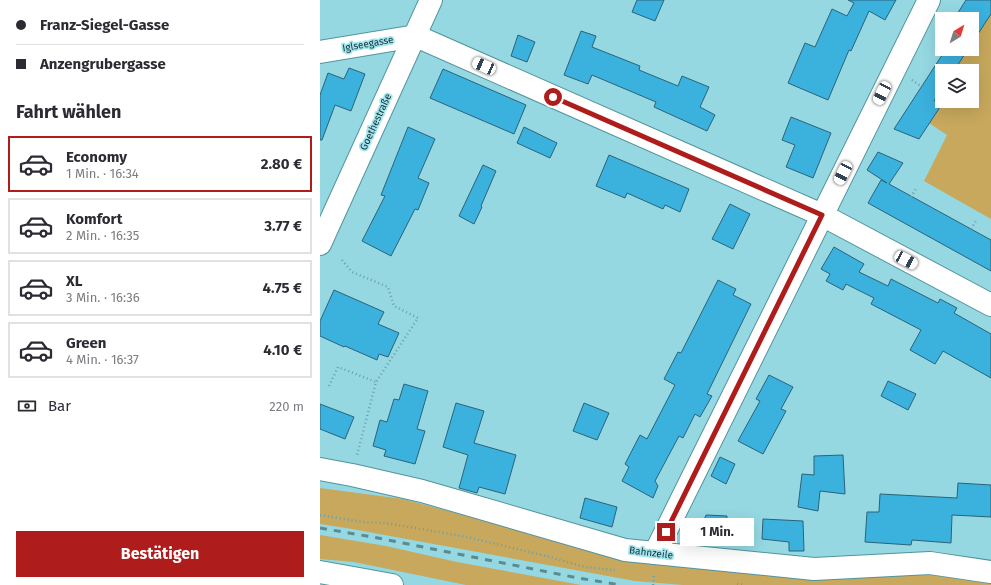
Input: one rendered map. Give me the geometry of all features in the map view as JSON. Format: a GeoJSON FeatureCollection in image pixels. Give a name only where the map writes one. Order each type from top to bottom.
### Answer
{"type":"FeatureCollection","features":[{"type":"Feature","properties":{"kind":"street","name":"Goethestraße"},"geometry":{"type":"LineString","coordinates":[[320,244],[416,36],[431,0]]}},
{"type":"Feature","properties":{"kind":"street"},"geometry":{"type":"LineString","coordinates":[[655,554],[929,0]]}},
{"type":"Feature","properties":{"kind":"street","name":"Iglseegasse"},"geometry":{"type":"LineString","coordinates":[[320,52],[416,36]]}},
{"type":"Feature","properties":{"kind":"street"},"geometry":{"type":"LineString","coordinates":[[416,36],[822,215],[991,305]]}},
{"type":"Feature","properties":{"kind":"street","name":"Bahnzeile"},"geometry":{"type":"LineString","coordinates":[[320,469],[422,491],[625,550],[814,569],[930,563],[991,572]]}},
{"type":"Feature","properties":{"kind":"street"},"geometry":{"type":"LineString","coordinates":[[320,572],[392,585]]}},
{"type":"Feature","properties":{"kind":"path"},"geometry":{"type":"LineString","coordinates":[[911,196],[917,187]]}},
{"type":"Feature","properties":{"kind":"path"},"geometry":{"type":"LineString","coordinates":[[971,229],[977,219]]}},
{"type":"Feature","properties":{"kind":"path"},"geometry":{"type":"LineString","coordinates":[[342,260],[352,272],[388,287],[394,306],[418,318],[376,382],[352,475]]}},
{"type":"Feature","properties":{"kind":"path"},"geometry":{"type":"LineString","coordinates":[[328,386],[338,367],[376,382]]}},
{"type":"Feature","properties":{"kind":"path"},"geometry":{"type":"LineString","coordinates":[[320,514],[362,522],[386,523],[467,537],[585,567],[617,571]]}},
{"type":"Feature","properties":{"kind":"path"},"geometry":{"type":"LineString","coordinates":[[647,574],[654,575],[653,585]]}},
{"type":"Feature","properties":{"kind":"shaded area"},"geometry":{"type":"Polygon","coordinates":[[[991,14],[991,219],[924,181],[947,135],[929,123],[939,108],[979,108],[979,64],[958,64],[963,56],[979,56],[979,32],[991,14]]]}},
{"type":"Feature","properties":{"kind":"shaded area"},"geometry":{"type":"Polygon","coordinates":[[[320,488],[403,499],[639,562],[694,568],[814,577],[937,575],[991,582],[991,585],[683,585],[635,581],[320,524],[320,488]]]}},
{"type":"Feature","properties":{"kind":"shaded area"},"geometry":{"type":"Polygon","coordinates":[[[320,535],[386,546],[457,562],[581,585],[466,585],[354,562],[320,559],[320,535]]]}},
{"type":"Feature","properties":{"kind":"building"},"geometry":{"type":"Polygon","coordinates":[[[637,0],[664,0],[655,21],[632,12],[637,0]]]}},
{"type":"Feature","properties":{"kind":"building"},"geometry":{"type":"Polygon","coordinates":[[[848,0],[896,0],[885,20],[869,11],[851,51],[849,50],[828,100],[788,83],[805,43],[815,47],[832,9],[847,16],[854,3],[848,0]]]}},
{"type":"Feature","properties":{"kind":"building"},"geometry":{"type":"Polygon","coordinates":[[[966,0],[991,0],[991,14],[979,32],[979,12],[958,12],[966,0]]]}},
{"type":"Feature","properties":{"kind":"building"},"geometry":{"type":"Polygon","coordinates":[[[581,31],[596,36],[592,47],[640,66],[639,70],[678,86],[682,76],[709,87],[700,107],[715,115],[707,131],[654,107],[656,102],[592,75],[588,84],[564,75],[581,31]]]}},
{"type":"Feature","properties":{"kind":"building"},"geometry":{"type":"Polygon","coordinates":[[[518,35],[535,42],[527,62],[511,56],[518,35]]]}},
{"type":"Feature","properties":{"kind":"building"},"geometry":{"type":"Polygon","coordinates":[[[941,56],[964,56],[958,64],[936,64],[941,56]]]}},
{"type":"Feature","properties":{"kind":"building"},"geometry":{"type":"Polygon","coordinates":[[[935,66],[934,101],[935,108],[939,108],[919,139],[894,129],[935,66]]]}},
{"type":"Feature","properties":{"kind":"building"},"geometry":{"type":"Polygon","coordinates":[[[349,68],[365,74],[351,111],[335,105],[322,140],[320,140],[320,95],[328,73],[344,79],[349,68]]]}},
{"type":"Feature","properties":{"kind":"building"},"geometry":{"type":"Polygon","coordinates":[[[443,69],[526,105],[514,134],[430,98],[443,69]]]}},
{"type":"Feature","properties":{"kind":"building"},"geometry":{"type":"Polygon","coordinates":[[[791,117],[831,133],[813,178],[786,167],[795,145],[782,140],[791,117]]]}},
{"type":"Feature","properties":{"kind":"building"},"geometry":{"type":"Polygon","coordinates":[[[408,127],[435,139],[418,178],[429,183],[418,210],[415,209],[391,256],[362,241],[385,196],[381,195],[408,127]]]}},
{"type":"Feature","properties":{"kind":"building"},"geometry":{"type":"Polygon","coordinates":[[[524,127],[557,143],[550,158],[517,143],[524,127]]]}},
{"type":"Feature","properties":{"kind":"building"},"geometry":{"type":"Polygon","coordinates":[[[878,152],[903,163],[889,184],[991,240],[991,271],[868,203],[881,180],[887,183],[867,170],[878,152]]]}},
{"type":"Feature","properties":{"kind":"building"},"geometry":{"type":"Polygon","coordinates":[[[609,155],[689,189],[680,212],[665,205],[663,209],[627,193],[625,198],[596,186],[609,155]]]}},
{"type":"Feature","properties":{"kind":"building"},"geometry":{"type":"Polygon","coordinates":[[[483,165],[496,171],[474,224],[459,216],[483,165]]]}},
{"type":"Feature","properties":{"kind":"building"},"geometry":{"type":"Polygon","coordinates":[[[730,204],[750,214],[733,249],[712,239],[730,204]]]}},
{"type":"Feature","properties":{"kind":"building"},"geometry":{"type":"Polygon","coordinates":[[[834,247],[864,264],[859,272],[888,286],[891,279],[938,303],[940,299],[957,308],[954,313],[991,334],[991,378],[943,351],[935,364],[910,350],[921,330],[871,304],[874,298],[846,284],[843,290],[826,281],[830,274],[821,269],[834,247]]]}},
{"type":"Feature","properties":{"kind":"building"},"geometry":{"type":"Polygon","coordinates":[[[718,280],[736,289],[733,295],[751,304],[707,394],[712,396],[700,417],[695,414],[683,438],[679,436],[655,481],[658,486],[653,498],[622,481],[629,467],[625,464],[640,435],[647,439],[675,385],[664,379],[678,352],[681,353],[718,280]]]}},
{"type":"Feature","properties":{"kind":"building"},"geometry":{"type":"Polygon","coordinates":[[[334,290],[384,312],[378,324],[399,333],[388,357],[379,354],[377,360],[320,336],[320,321],[334,290]]]}},
{"type":"Feature","properties":{"kind":"building"},"geometry":{"type":"Polygon","coordinates":[[[769,375],[793,387],[781,409],[786,411],[763,454],[738,441],[760,401],[756,399],[769,375]]]}},
{"type":"Feature","properties":{"kind":"building"},"geometry":{"type":"Polygon","coordinates":[[[888,381],[916,394],[908,410],[881,396],[888,381]]]}},
{"type":"Feature","properties":{"kind":"building"},"geometry":{"type":"Polygon","coordinates":[[[404,384],[428,391],[417,429],[425,431],[415,464],[384,456],[386,450],[373,446],[380,420],[387,422],[394,399],[399,400],[404,384]]]}},
{"type":"Feature","properties":{"kind":"building"},"geometry":{"type":"Polygon","coordinates":[[[456,403],[484,411],[474,443],[516,455],[505,494],[479,487],[477,493],[459,488],[468,455],[443,447],[456,403]]]}},
{"type":"Feature","properties":{"kind":"building"},"geometry":{"type":"Polygon","coordinates":[[[584,403],[609,413],[597,440],[573,431],[584,403]]]}},
{"type":"Feature","properties":{"kind":"building"},"geometry":{"type":"Polygon","coordinates":[[[320,404],[354,417],[345,439],[320,429],[320,404]]]}},
{"type":"Feature","properties":{"kind":"building"},"geometry":{"type":"Polygon","coordinates":[[[843,455],[845,494],[820,491],[818,511],[798,507],[802,474],[814,475],[814,456],[843,455]]]}},
{"type":"Feature","properties":{"kind":"building"},"geometry":{"type":"Polygon","coordinates":[[[720,457],[735,464],[726,484],[711,476],[720,457]]]}},
{"type":"Feature","properties":{"kind":"building"},"geometry":{"type":"Polygon","coordinates":[[[958,483],[991,485],[991,517],[952,515],[951,543],[912,540],[911,545],[865,542],[867,512],[879,512],[880,494],[957,498],[958,483]]]}},
{"type":"Feature","properties":{"kind":"building"},"geometry":{"type":"Polygon","coordinates":[[[585,498],[617,507],[612,527],[580,518],[585,498]]]}},
{"type":"Feature","properties":{"kind":"building"},"geometry":{"type":"Polygon","coordinates":[[[706,515],[727,516],[725,543],[696,541],[706,515]]]}},
{"type":"Feature","properties":{"kind":"building"},"geometry":{"type":"Polygon","coordinates":[[[763,519],[803,521],[804,551],[789,551],[789,542],[762,539],[763,519]]]}},
{"type":"Feature","properties":{"kind":"railway"},"geometry":{"type":"LineString","coordinates":[[320,528],[621,585]]}},
{"type":"Feature","properties":{"kind":"route"},"geometry":{"type":"LineString","coordinates":[[553,97],[822,215],[666,532]]}}]}
